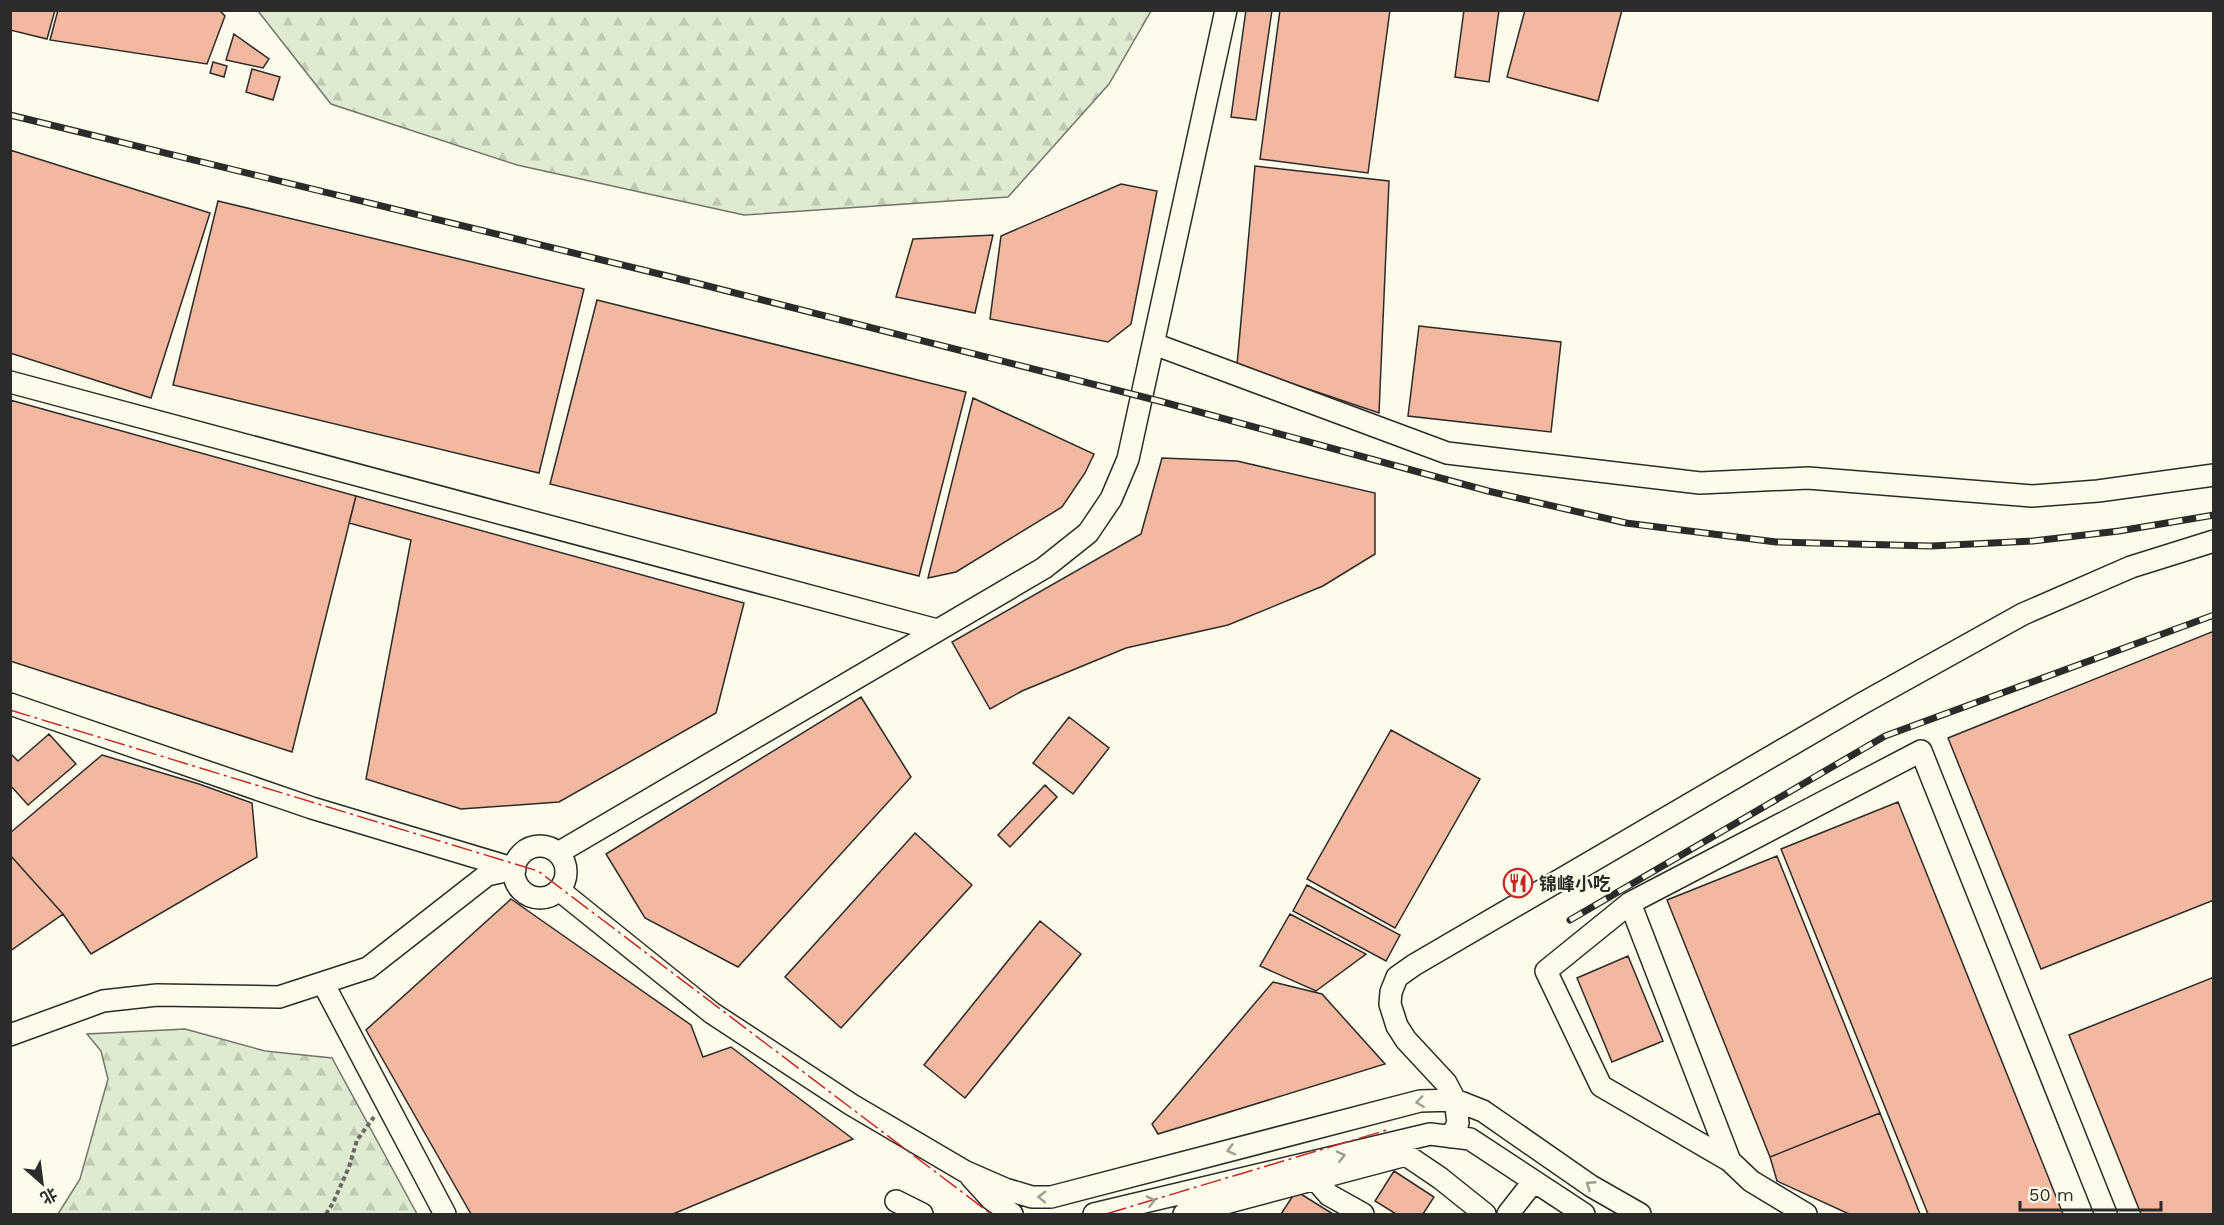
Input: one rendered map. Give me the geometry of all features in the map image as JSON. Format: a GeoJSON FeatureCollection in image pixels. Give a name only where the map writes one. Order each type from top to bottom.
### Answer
{"type":"FeatureCollection","features":[{"type":"Feature","properties":{"kind":"street"},"geometry":{"type":"LineString","coordinates":[[558,853],[1044,568],[1088,533],[1111,499],[1128,459],[1226,10]]}},
{"type":"Feature","properties":{"kind":"street"},"geometry":{"type":"LineString","coordinates":[[1154,344],[1436,449],[1459,455],[1700,483],[1808,478],[2032,496],[2098,491],[2214,475]]}},
{"type":"Feature","properties":{"kind":"street"},"geometry":{"type":"LineString","coordinates":[[10,382],[937,630]]}},
{"type":"Feature","properties":{"kind":"street"},"geometry":{"type":"LineString","coordinates":[[1640,1215],[1591,1186],[1483,1111],[1451,1092],[1406,1040],[1398,1026],[1390,1004],[1391,992],[1397,977],[1863,703],[2023,614],[2131,567],[2214,542]]}},
{"type":"Feature","properties":{"kind":"street"},"geometry":{"type":"LineString","coordinates":[[10,704],[312,808],[514,869]]}},
{"type":"Feature","properties":{"kind":"street"},"geometry":{"type":"LineString","coordinates":[[1806,1215],[1751,1181],[1730,1161],[1601,1086],[1546,971],[1630,903],[1921,751],[2106,1215]]}},
{"type":"Feature","properties":{"kind":"street"},"geometry":{"type":"LineString","coordinates":[[544,846],[558,853],[566,867],[566,875],[559,890],[545,897],[529,896],[518,885],[514,869],[521,854],[528,849],[544,846]]}},
{"type":"Feature","properties":{"kind":"street"},"geometry":{"type":"LineString","coordinates":[[10,1035],[104,1002],[157,995],[279,997],[323,983],[368,968],[487,875],[514,869]]}},
{"type":"Feature","properties":{"kind":"street"},"geometry":{"type":"LineString","coordinates":[[559,890],[712,1013],[852,1105],[966,1172],[1005,1189],[1032,1197],[1051,1197],[1451,1092]]}},
{"type":"Feature","properties":{"kind":"street"},"geometry":{"type":"LineString","coordinates":[[1630,903],[1730,1161]]}},
{"type":"Feature","properties":{"kind":"street"},"geometry":{"type":"LineString","coordinates":[[323,983],[445,1215]]}},
{"type":"Feature","properties":{"kind":"street"},"geometry":{"type":"LineString","coordinates":[[1450,1137],[1458,1124],[1451,1092]]}},
{"type":"Feature","properties":{"kind":"street"},"geometry":{"type":"LineString","coordinates":[[1094,1215],[1430,1134],[1470,1139],[1584,1215]]}},
{"type":"Feature","properties":{"kind":"street"},"geometry":{"type":"LineString","coordinates":[[1185,1215],[1219,1210],[1316,1179],[1406,1155],[1440,1178],[1485,1215]]}},
{"type":"Feature","properties":{"kind":"street"},"geometry":{"type":"LineString","coordinates":[[966,1172],[991,1199],[1012,1215]]}},
{"type":"Feature","properties":{"kind":"street"},"geometry":{"type":"LineString","coordinates":[[1316,1179],[1329,1195],[1363,1215]]}},
{"type":"Feature","properties":{"kind":"street"},"geometry":{"type":"LineString","coordinates":[[1508,1215],[1533,1182]]}},
{"type":"Feature","properties":{"kind":"street"},"geometry":{"type":"LineString","coordinates":[[896,1201],[922,1215]]}},
{"type":"Feature","properties":{"kind":"path"},"geometry":{"type":"LineString","coordinates":[[326,1215],[349,1167],[357,1140],[385,1102]]}},
{"type":"Feature","properties":{"kind":"green space"},"geometry":{"type":"Polygon","coordinates":[[[258,11],[1151,11],[1109,84],[1008,197],[744,215],[517,165],[331,104],[258,11]]]}},
{"type":"Feature","properties":{"kind":"green space"},"geometry":{"type":"Polygon","coordinates":[[[185,1029],[265,1051],[332,1058],[417,1214],[58,1214],[80,1179],[108,1079],[101,1051],[87,1034],[185,1029]]]}},
{"type":"Feature","properties":{"kind":"building"},"geometry":{"type":"Polygon","coordinates":[[[10,10],[55,10],[47,39],[10,30],[10,10]]]}},
{"type":"Feature","properties":{"kind":"building"},"geometry":{"type":"Polygon","coordinates":[[[58,10],[219,10],[225,16],[207,64],[50,40],[58,10]]]}},
{"type":"Feature","properties":{"kind":"building"},"geometry":{"type":"Polygon","coordinates":[[[1246,10],[1272,10],[1256,120],[1231,117],[1246,10]]]}},
{"type":"Feature","properties":{"kind":"building"},"geometry":{"type":"Polygon","coordinates":[[[1280,10],[1390,10],[1368,173],[1260,159],[1280,10]]]}},
{"type":"Feature","properties":{"kind":"building"},"geometry":{"type":"Polygon","coordinates":[[[1464,10],[1499,10],[1489,82],[1455,77],[1464,10]]]}},
{"type":"Feature","properties":{"kind":"building"},"geometry":{"type":"Polygon","coordinates":[[[1525,10],[1622,10],[1598,101],[1507,77],[1525,10]]]}},
{"type":"Feature","properties":{"kind":"building"},"geometry":{"type":"Polygon","coordinates":[[[234,34],[269,59],[263,68],[226,60],[234,34]]]}},
{"type":"Feature","properties":{"kind":"building"},"geometry":{"type":"Polygon","coordinates":[[[213,62],[227,66],[224,77],[210,73],[213,62]]]}},
{"type":"Feature","properties":{"kind":"building"},"geometry":{"type":"Polygon","coordinates":[[[252,69],[280,77],[273,100],[246,92],[252,69]]]}},
{"type":"Feature","properties":{"kind":"building"},"geometry":{"type":"Polygon","coordinates":[[[10,150],[210,213],[151,398],[10,353],[10,150]]]}},
{"type":"Feature","properties":{"kind":"building"},"geometry":{"type":"Polygon","coordinates":[[[1255,166],[1389,181],[1379,413],[1237,365],[1255,166]]]}},
{"type":"Feature","properties":{"kind":"building"},"geometry":{"type":"Polygon","coordinates":[[[1121,184],[1157,191],[1131,324],[1108,342],[990,319],[1001,236],[1121,184]]]}},
{"type":"Feature","properties":{"kind":"building"},"geometry":{"type":"Polygon","coordinates":[[[218,201],[584,289],[539,473],[173,385],[218,201]]]}},
{"type":"Feature","properties":{"kind":"building"},"geometry":{"type":"Polygon","coordinates":[[[993,235],[975,313],[896,297],[913,239],[993,235]]]}},
{"type":"Feature","properties":{"kind":"building"},"geometry":{"type":"Polygon","coordinates":[[[597,300],[966,392],[919,576],[550,484],[597,300]]]}},
{"type":"Feature","properties":{"kind":"building"},"geometry":{"type":"Polygon","coordinates":[[[1419,326],[1561,342],[1551,432],[1408,416],[1419,326]]]}},
{"type":"Feature","properties":{"kind":"building"},"geometry":{"type":"Polygon","coordinates":[[[973,398],[1094,454],[1085,473],[1062,507],[956,572],[928,578],[973,398]]]}},
{"type":"Feature","properties":{"kind":"building"},"geometry":{"type":"Polygon","coordinates":[[[10,400],[356,496],[292,752],[10,661],[10,400]]]}},
{"type":"Feature","properties":{"kind":"building"},"geometry":{"type":"Polygon","coordinates":[[[1162,458],[1237,461],[1375,493],[1375,554],[1323,586],[1228,625],[1126,648],[1022,691],[990,709],[952,642],[1141,534],[1162,458]]]}},
{"type":"Feature","properties":{"kind":"building"},"geometry":{"type":"Polygon","coordinates":[[[356,496],[744,603],[716,713],[559,802],[461,809],[366,779],[411,540],[349,523],[356,496]]]}},
{"type":"Feature","properties":{"kind":"building"},"geometry":{"type":"Polygon","coordinates":[[[2214,631],[2214,900],[2041,969],[1948,738],[2214,631]]]}},
{"type":"Feature","properties":{"kind":"building"},"geometry":{"type":"Polygon","coordinates":[[[861,697],[911,777],[738,967],[645,918],[606,854],[861,697]]]}},
{"type":"Feature","properties":{"kind":"building"},"geometry":{"type":"Polygon","coordinates":[[[1069,717],[1109,748],[1073,794],[1033,763],[1069,717]]]}},
{"type":"Feature","properties":{"kind":"building"},"geometry":{"type":"Polygon","coordinates":[[[1391,730],[1480,779],[1395,928],[1307,879],[1391,730]]]}},
{"type":"Feature","properties":{"kind":"building"},"geometry":{"type":"Polygon","coordinates":[[[49,734],[76,764],[28,805],[10,785],[10,753],[18,761],[49,734]]]}},
{"type":"Feature","properties":{"kind":"building"},"geometry":{"type":"Polygon","coordinates":[[[102,755],[199,784],[252,803],[257,857],[91,954],[63,914],[10,855],[10,833],[102,755]]]}},
{"type":"Feature","properties":{"kind":"building"},"geometry":{"type":"Polygon","coordinates":[[[1045,785],[1057,797],[1010,847],[998,835],[1045,785]]]}},
{"type":"Feature","properties":{"kind":"building"},"geometry":{"type":"Polygon","coordinates":[[[1898,802],[2063,1214],[1928,1214],[1781,849],[1898,802]]]}},
{"type":"Feature","properties":{"kind":"building"},"geometry":{"type":"Polygon","coordinates":[[[915,833],[972,885],[841,1028],[785,977],[915,833]]]}},
{"type":"Feature","properties":{"kind":"building"},"geometry":{"type":"Polygon","coordinates":[[[10,855],[63,914],[10,951],[10,855]]]}},
{"type":"Feature","properties":{"kind":"building"},"geometry":{"type":"Polygon","coordinates":[[[1777,856],[1880,1113],[1770,1157],[1667,900],[1777,856]]]}},
{"type":"Feature","properties":{"kind":"building"},"geometry":{"type":"Polygon","coordinates":[[[1307,885],[1400,935],[1386,961],[1293,911],[1307,885]]]}},
{"type":"Feature","properties":{"kind":"building"},"geometry":{"type":"Polygon","coordinates":[[[511,899],[691,1025],[703,1057],[731,1047],[853,1139],[673,1214],[471,1214],[366,1030],[511,899]]]}},
{"type":"Feature","properties":{"kind":"building"},"geometry":{"type":"Polygon","coordinates":[[[1290,914],[1366,954],[1316,991],[1260,966],[1290,914]]]}},
{"type":"Feature","properties":{"kind":"building"},"geometry":{"type":"Polygon","coordinates":[[[1040,921],[1081,954],[965,1098],[924,1065],[1040,921]]]}},
{"type":"Feature","properties":{"kind":"building"},"geometry":{"type":"Polygon","coordinates":[[[1628,956],[1663,1041],[1612,1062],[1577,978],[1628,956]]]}},
{"type":"Feature","properties":{"kind":"building"},"geometry":{"type":"Polygon","coordinates":[[[2214,977],[2214,1214],[2141,1214],[2069,1035],[2214,977]]]}},
{"type":"Feature","properties":{"kind":"building"},"geometry":{"type":"Polygon","coordinates":[[[1273,982],[1322,994],[1385,1064],[1158,1134],[1152,1124],[1273,982]]]}},
{"type":"Feature","properties":{"kind":"building"},"geometry":{"type":"Polygon","coordinates":[[[1880,1113],[1920,1214],[1849,1214],[1777,1181],[1770,1157],[1880,1113]]]}},
{"type":"Feature","properties":{"kind":"building"},"geometry":{"type":"Polygon","coordinates":[[[1394,1171],[1434,1197],[1423,1214],[1396,1214],[1375,1201],[1394,1171]]]}},
{"type":"Feature","properties":{"kind":"building"},"geometry":{"type":"Polygon","coordinates":[[[1296,1191],[1333,1214],[1281,1214],[1296,1191]]]}},
{"type":"Feature","properties":{"kind":"railway"},"geometry":{"type":"LineString","coordinates":[[10,115],[696,283],[1163,402],[1488,491],[1626,523],[1776,542],[1931,546],[2033,541],[2119,531],[2214,515]]}},
{"type":"Feature","properties":{"kind":"railway"},"geometry":{"type":"LineString","coordinates":[[1570,920],[1885,736],[2214,615]]}},
{"type":"Feature","properties":{"kind":"power"},"geometry":{"type":"LineString","coordinates":[[10,710],[538,871],[991,1214]]}},
{"type":"Feature","properties":{"kind":"power"},"geometry":{"type":"LineString","coordinates":[[1106,1214],[1387,1130]]}},
{"type":"Feature","properties":{"kind":"place","name":"锦峰小吃"},"geometry":{"type":"Point","coordinates":[1518,883]}}]}
